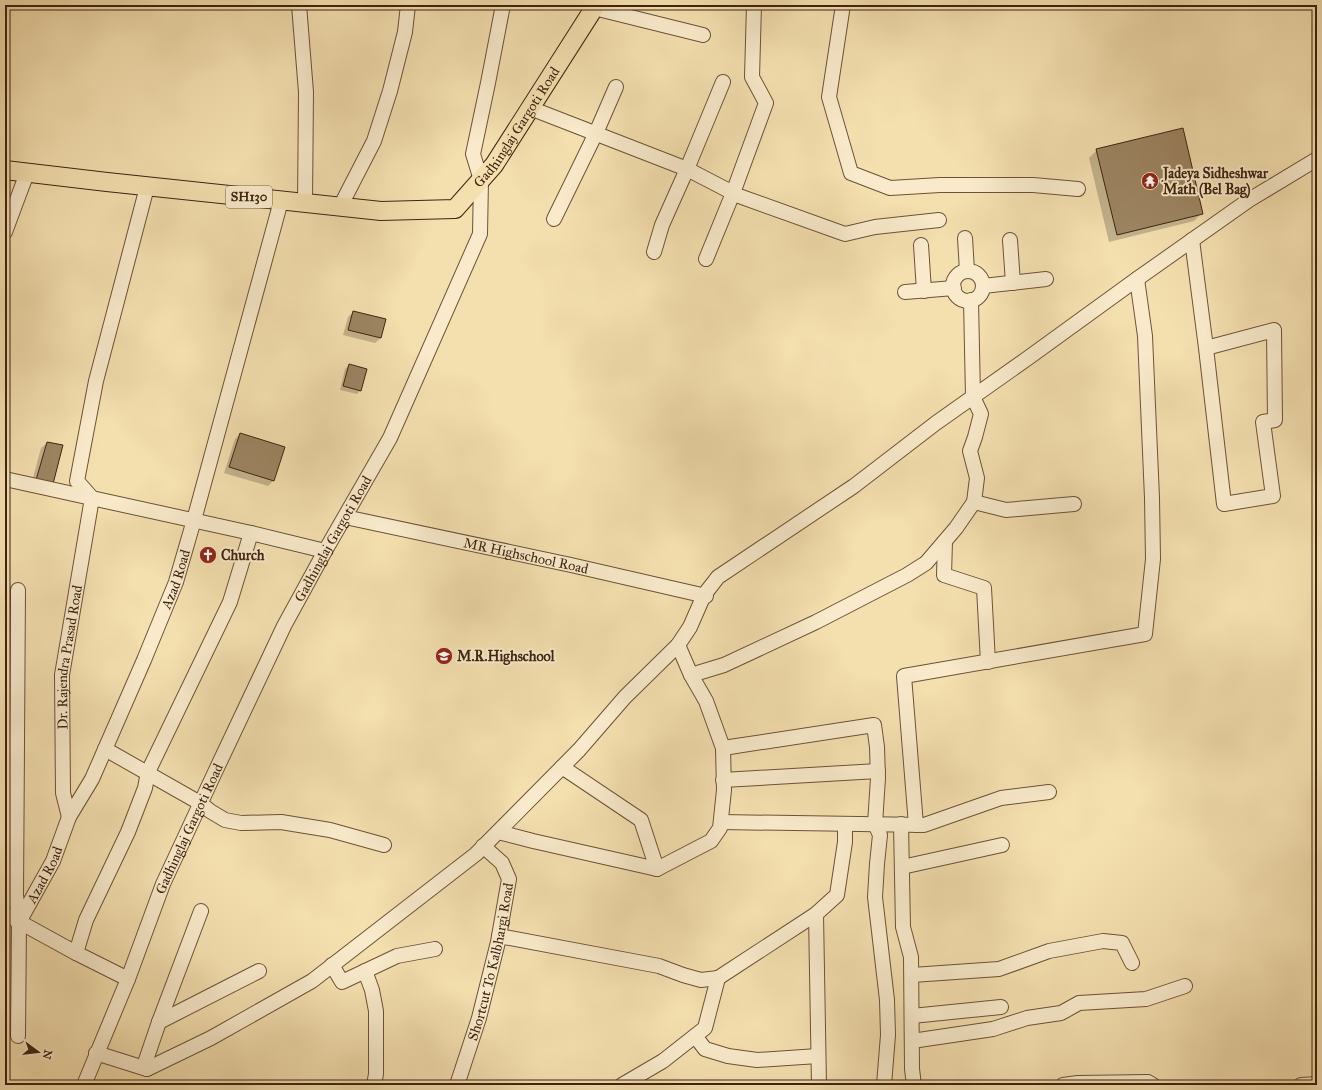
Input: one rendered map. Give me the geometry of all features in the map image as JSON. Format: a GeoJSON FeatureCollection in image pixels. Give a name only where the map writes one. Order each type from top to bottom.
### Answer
{"type":"FeatureCollection","features":[{"type":"Feature","properties":{"kind":"main road","name":"Gadhinglaj Gargoti Road"},"geometry":{"type":"LineString","coordinates":[[481,180],[494,165],[595,7]]}},
{"type":"Feature","properties":{"kind":"main road","name":"SH130"},"geometry":{"type":"LineString","coordinates":[[5,170],[381,211],[455,209],[481,180]]}},
{"type":"Feature","properties":{"kind":"street"},"geometry":{"type":"LineString","coordinates":[[299,5],[306,92],[305,203]]}},
{"type":"Feature","properties":{"kind":"street"},"geometry":{"type":"LineString","coordinates":[[340,207],[374,142],[390,91],[404,32],[408,5]]}},
{"type":"Feature","properties":{"kind":"street"},"geometry":{"type":"LineString","coordinates":[[481,180],[473,154],[503,5]]}},
{"type":"Feature","properties":{"kind":"street"},"geometry":{"type":"LineString","coordinates":[[706,259],[734,193],[766,103],[752,77],[754,5]]}},
{"type":"Feature","properties":{"kind":"street"},"geometry":{"type":"LineString","coordinates":[[843,5],[829,97],[851,173],[890,188],[940,185],[1033,185],[1078,189]]}},
{"type":"Feature","properties":{"kind":"street"},"geometry":{"type":"LineString","coordinates":[[595,7],[703,35]]}},
{"type":"Feature","properties":{"kind":"street"},"geometry":{"type":"LineString","coordinates":[[654,252],[662,225],[723,82]]}},
{"type":"Feature","properties":{"kind":"street"},"geometry":{"type":"LineString","coordinates":[[554,219],[596,133],[616,87]]}},
{"type":"Feature","properties":{"kind":"street"},"geometry":{"type":"LineString","coordinates":[[530,108],[687,169],[734,193],[846,234],[875,227],[939,220]]}},
{"type":"Feature","properties":{"kind":"street"},"geometry":{"type":"LineString","coordinates":[[96,1053],[147,1069],[211,1038],[312,981],[476,854],[579,750],[625,697],[678,645],[690,627],[705,596],[718,577],[854,486],[936,423],[1136,279],[1249,200],[1317,159]]}},
{"type":"Feature","properties":{"kind":"street"},"geometry":{"type":"LineString","coordinates":[[5,232],[27,173]]}},
{"type":"Feature","properties":{"kind":"street","name":"Gadhinglaj Gargoti Road"},"geometry":{"type":"LineString","coordinates":[[84,1085],[96,1053],[128,980],[163,884],[200,803],[284,626],[390,438],[480,234],[481,180]]}},
{"type":"Feature","properties":{"kind":"street"},"geometry":{"type":"LineString","coordinates":[[92,498],[77,481],[96,381],[147,186]]}},
{"type":"Feature","properties":{"kind":"street","name":"Azad Road"},"geometry":{"type":"LineString","coordinates":[[19,922],[53,861],[69,817],[92,779],[106,749],[176,582],[281,201]]}},
{"type":"Feature","properties":{"kind":"street"},"geometry":{"type":"LineString","coordinates":[[965,238],[968,271]]}},
{"type":"Feature","properties":{"kind":"street"},"geometry":{"type":"LineString","coordinates":[[1010,240],[1012,283]]}},
{"type":"Feature","properties":{"kind":"street"},"geometry":{"type":"LineString","coordinates":[[1192,240],[1224,504],[1273,496],[1263,422],[1275,420],[1274,330],[1206,348]]}},
{"type":"Feature","properties":{"kind":"street"},"geometry":{"type":"LineString","coordinates":[[920,245],[924,291]]}},
{"type":"Feature","properties":{"kind":"street"},"geometry":{"type":"LineString","coordinates":[[968,271],[977,274],[982,281],[983,286],[979,295],[971,300],[966,300],[958,296],[954,288],[955,279],[963,272],[968,271]]}},
{"type":"Feature","properties":{"kind":"street"},"geometry":{"type":"LineString","coordinates":[[983,286],[1046,279]]}},
{"type":"Feature","properties":{"kind":"street"},"geometry":{"type":"LineString","coordinates":[[916,825],[904,676],[1145,634],[1153,560],[1152,498],[1145,336],[1136,279]]}},
{"type":"Feature","properties":{"kind":"street"},"geometry":{"type":"LineString","coordinates":[[905,292],[954,288]]}},
{"type":"Feature","properties":{"kind":"street"},"geometry":{"type":"LineString","coordinates":[[691,674],[724,664],[786,636],[900,578],[926,563],[956,528],[974,502],[977,478],[970,451],[981,414],[973,397],[971,300]]}},
{"type":"Feature","properties":{"kind":"street"},"geometry":{"type":"LineString","coordinates":[[5,479],[194,520],[325,551]]}},
{"type":"Feature","properties":{"kind":"street","name":"Dr. Rajendra Prasad Road"},"geometry":{"type":"LineString","coordinates":[[69,817],[63,793],[62,675],[92,498]]}},
{"type":"Feature","properties":{"kind":"street"},"geometry":{"type":"LineString","coordinates":[[974,502],[1006,510],[1074,504]]}},
{"type":"Feature","properties":{"kind":"street","name":"MR Highschool Road"},"geometry":{"type":"LineString","coordinates":[[345,517],[571,565],[705,596]]}},
{"type":"Feature","properties":{"kind":"street"},"geometry":{"type":"LineString","coordinates":[[76,953],[86,920],[128,832],[145,788],[148,773],[230,602],[251,533]]}},
{"type":"Feature","properties":{"kind":"street"},"geometry":{"type":"LineString","coordinates":[[945,541],[944,575],[984,588],[988,662]]}},
{"type":"Feature","properties":{"kind":"street","name":"Azad Road"},"geometry":{"type":"LineString","coordinates":[[18,590],[16,895],[19,922]]}},
{"type":"Feature","properties":{"kind":"street"},"geometry":{"type":"LineString","coordinates":[[498,832],[533,842],[657,869],[711,841],[720,828],[721,822],[723,748],[706,702],[678,645]]}},
{"type":"Feature","properties":{"kind":"street"},"geometry":{"type":"LineString","coordinates":[[723,748],[874,725],[878,771],[876,824],[880,835],[875,897],[888,1000],[888,1036],[884,1085]]}},
{"type":"Feature","properties":{"kind":"street"},"geometry":{"type":"LineString","coordinates":[[106,749],[200,803],[225,820],[242,823],[280,822],[330,830],[384,845]]}},
{"type":"Feature","properties":{"kind":"street"},"geometry":{"type":"LineString","coordinates":[[562,767],[641,820],[657,869]]}},
{"type":"Feature","properties":{"kind":"street"},"geometry":{"type":"LineString","coordinates":[[723,780],[878,771]]}},
{"type":"Feature","properties":{"kind":"street"},"geometry":{"type":"LineString","coordinates":[[721,822],[924,825],[1001,798],[1049,792]]}},
{"type":"Feature","properties":{"kind":"street"},"geometry":{"type":"LineString","coordinates":[[499,936],[659,966],[700,980],[718,978],[816,914],[837,895],[845,842],[845,824]]}},
{"type":"Feature","properties":{"kind":"street"},"geometry":{"type":"LineString","coordinates":[[901,824],[903,927],[912,957],[912,1069],[914,1085]]}},
{"type":"Feature","properties":{"kind":"street"},"geometry":{"type":"LineString","coordinates":[[902,867],[1002,845]]}},
{"type":"Feature","properties":{"kind":"street","name":"Shortcut To Kalbhargi Road"},"geometry":{"type":"LineString","coordinates":[[457,1085],[479,1018],[499,936],[509,879],[502,863],[483,846]]}},
{"type":"Feature","properties":{"kind":"street"},"geometry":{"type":"LineString","coordinates":[[147,1069],[146,1060],[158,1022],[201,911]]}},
{"type":"Feature","properties":{"kind":"street"},"geometry":{"type":"LineString","coordinates":[[5,914],[128,980]]}},
{"type":"Feature","properties":{"kind":"street"},"geometry":{"type":"LineString","coordinates":[[816,914],[818,1085]]}},
{"type":"Feature","properties":{"kind":"street"},"geometry":{"type":"LineString","coordinates":[[18,1036],[19,922]]}},
{"type":"Feature","properties":{"kind":"street"},"geometry":{"type":"LineString","coordinates":[[912,975],[1000,969],[1049,951],[1103,940],[1122,943],[1132,963]]}},
{"type":"Feature","properties":{"kind":"street"},"geometry":{"type":"LineString","coordinates":[[332,965],[342,982],[397,956],[435,949]]}},
{"type":"Feature","properties":{"kind":"street"},"geometry":{"type":"LineString","coordinates":[[158,1022],[259,971]]}},
{"type":"Feature","properties":{"kind":"street"},"geometry":{"type":"LineString","coordinates":[[365,971],[372,990],[376,1011],[376,1074],[374,1085]]}},
{"type":"Feature","properties":{"kind":"street"},"geometry":{"type":"LineString","coordinates":[[622,1085],[663,1061],[705,1028],[718,978]]}},
{"type":"Feature","properties":{"kind":"street"},"geometry":{"type":"LineString","coordinates":[[912,1041],[993,1029],[1027,1018],[1061,1013],[1079,1004],[1146,999],[1185,986]]}},
{"type":"Feature","properties":{"kind":"street"},"geometry":{"type":"LineString","coordinates":[[912,1016],[1000,1007]]}},
{"type":"Feature","properties":{"kind":"street"},"geometry":{"type":"LineString","coordinates":[[695,1036],[705,1049],[728,1056],[757,1060],[818,1056]]}},
{"type":"Feature","properties":{"kind":"street"},"geometry":{"type":"LineString","coordinates":[[1063,1085],[1078,1083],[1148,1082],[1153,1085]]}},
{"type":"Feature","properties":{"kind":"street"},"geometry":{"type":"LineString","coordinates":[[1301,1085],[1317,1084]]}},
{"type":"Feature","properties":{"kind":"building","name":"Jadeya Sidheshwar Math (Bel Bag)"},"geometry":{"type":"Polygon","coordinates":[[[1183,128],[1203,214],[1117,235],[1096,149],[1183,128]]]}},
{"type":"Feature","properties":{"kind":"building"},"geometry":{"type":"Polygon","coordinates":[[[353,311],[386,319],[381,338],[348,330],[353,311]]]}},
{"type":"Feature","properties":{"kind":"building"},"geometry":{"type":"Polygon","coordinates":[[[349,364],[367,369],[361,391],[343,386],[349,364]]]}},
{"type":"Feature","properties":{"kind":"building"},"geometry":{"type":"Polygon","coordinates":[[[240,433],[285,447],[274,481],[229,467],[240,433]]]}},
{"type":"Feature","properties":{"kind":"building"},"geometry":{"type":"Polygon","coordinates":[[[47,442],[63,445],[53,484],[36,480],[47,442]]]}},
{"type":"Feature","properties":{"kind":"place","name":"Jadeya Sidheshwar Math (Bel Bag)"},"geometry":{"type":"Point","coordinates":[1150,181]}},
{"type":"Feature","properties":{"kind":"place","name":"Church"},"geometry":{"type":"Point","coordinates":[208,555]}},
{"type":"Feature","properties":{"kind":"place","name":"M.R.Highschool"},"geometry":{"type":"Point","coordinates":[444,656]}}]}
